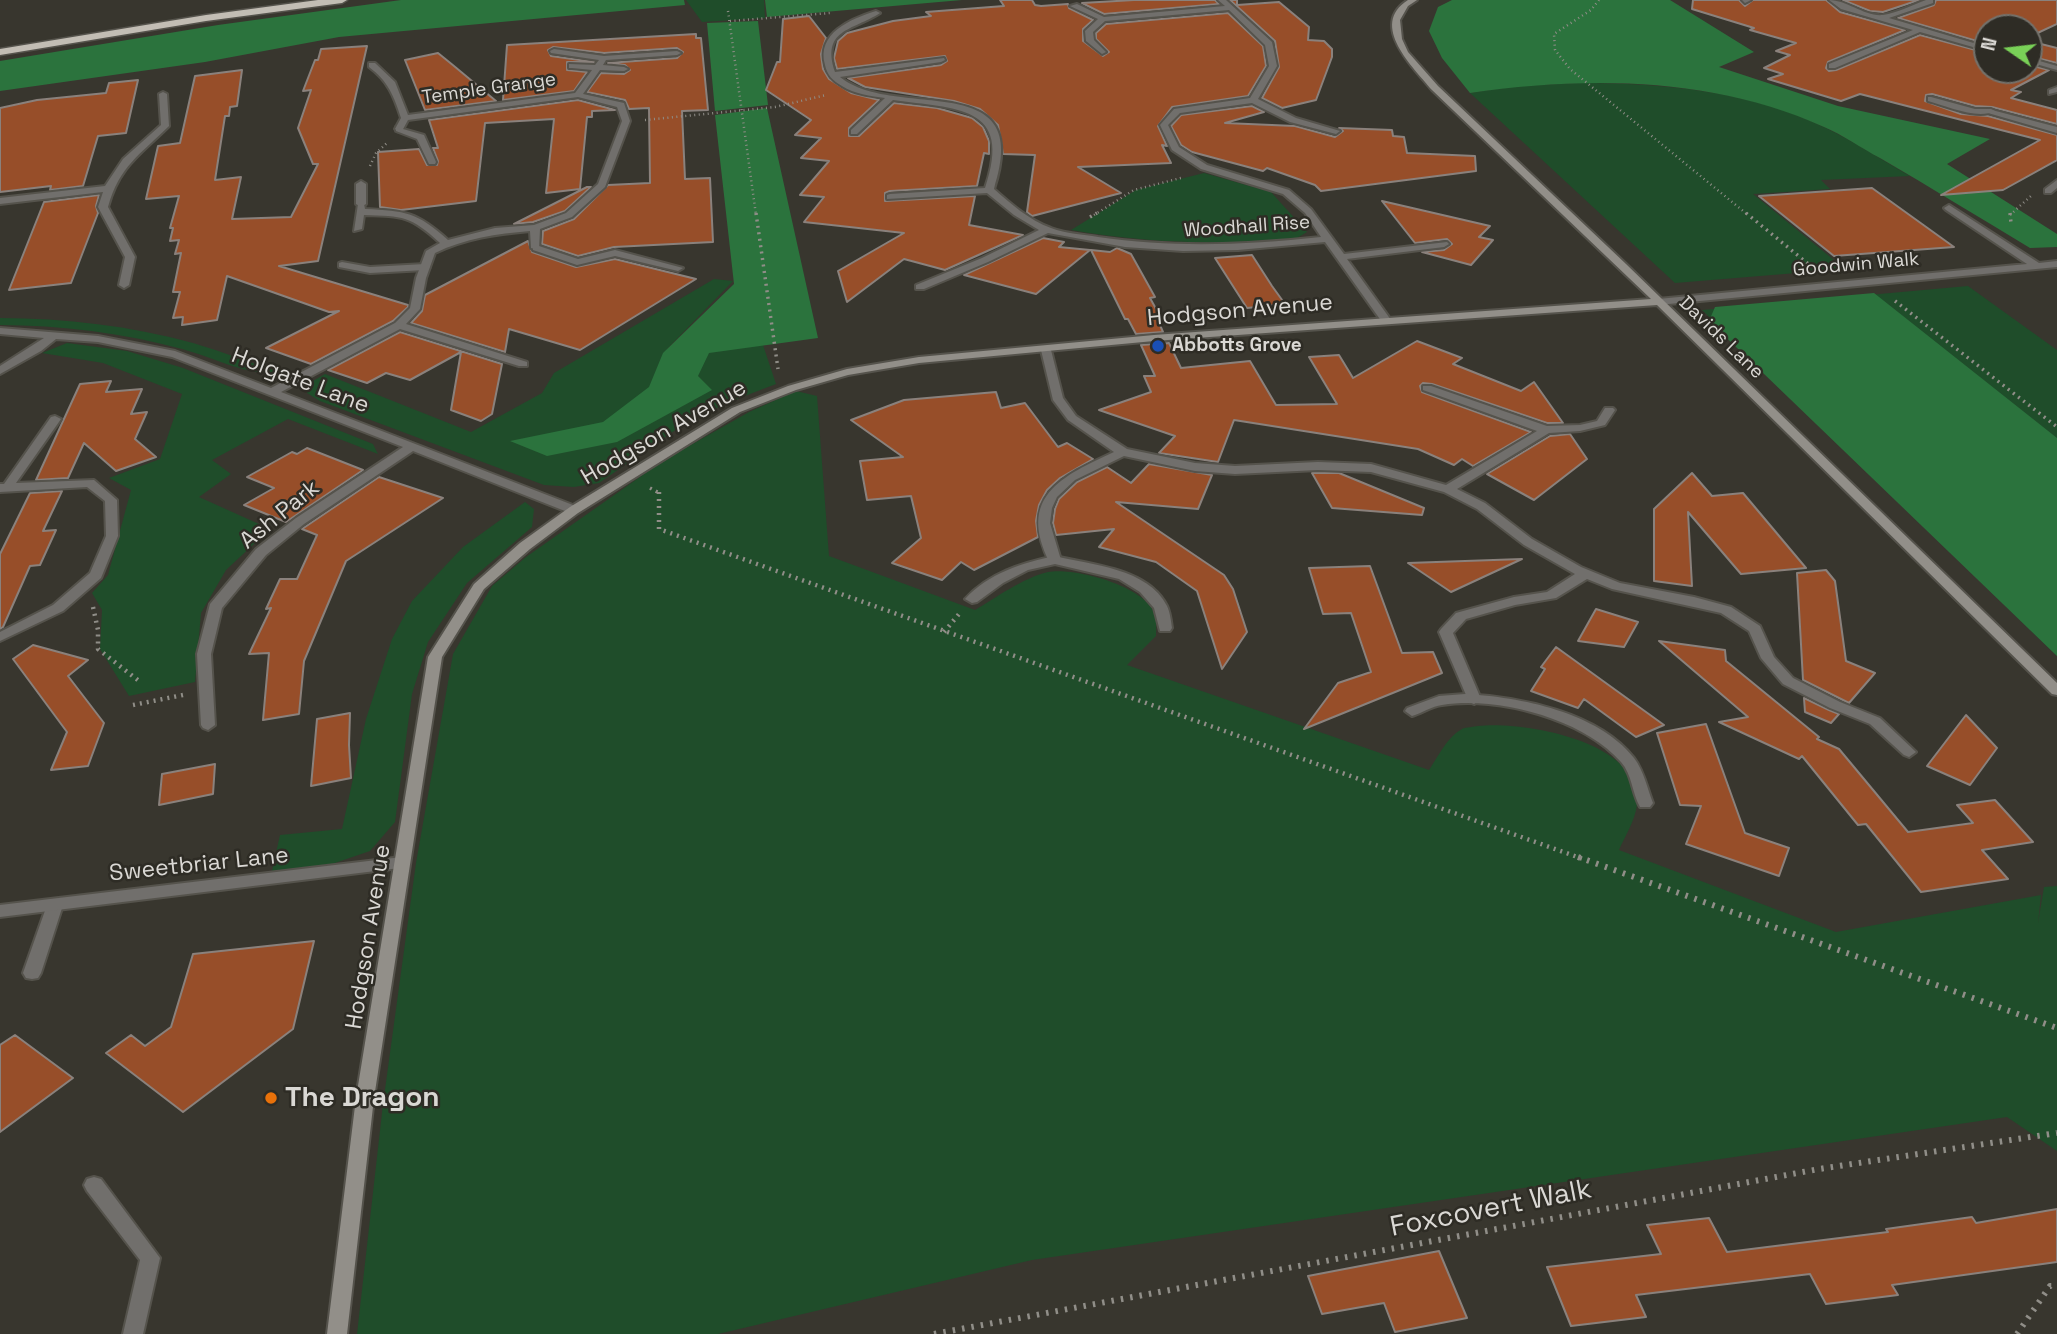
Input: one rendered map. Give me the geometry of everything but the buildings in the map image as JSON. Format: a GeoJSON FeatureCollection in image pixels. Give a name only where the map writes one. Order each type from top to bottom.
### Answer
{"type":"FeatureCollection","features":[{"type":"Feature","properties":{"kind":"highway"},"geometry":{"type":"LineString","coordinates":[[0,52],[206,18],[342,0]]}},
{"type":"Feature","properties":{"kind":"street"},"geometry":{"type":"LineString","coordinates":[[1223,0],[1269,44],[1273,66],[1253,100]]}},
{"type":"Feature","properties":{"kind":"street","name":"Davids Lane"},"geometry":{"type":"LineString","coordinates":[[1413,0],[1405,5],[1396,20],[1398,39],[1405,52],[1435,88],[2057,691]]}},
{"type":"Feature","properties":{"kind":"street"},"geometry":{"type":"LineString","coordinates":[[1833,0],[1844,7],[1973,45]]}},
{"type":"Feature","properties":{"kind":"street"},"geometry":{"type":"LineString","coordinates":[[1881,18],[1930,1]]}},
{"type":"Feature","properties":{"kind":"street"},"geometry":{"type":"LineString","coordinates":[[1074,6],[1103,19],[1231,8]]}},
{"type":"Feature","properties":{"kind":"street"},"geometry":{"type":"LineString","coordinates":[[876,13],[847,26],[832,37],[826,48],[826,62],[834,75],[853,89],[953,106],[985,118],[997,134],[1000,158],[989,190],[890,197]]}},
{"type":"Feature","properties":{"kind":"street"},"geometry":{"type":"LineString","coordinates":[[1102,52],[1090,41],[1089,31],[1103,19]]}},
{"type":"Feature","properties":{"kind":"street"},"geometry":{"type":"LineString","coordinates":[[1832,65],[1918,30]]}},
{"type":"Feature","properties":{"kind":"street"},"geometry":{"type":"LineString","coordinates":[[554,51],[604,58],[677,52]]}},
{"type":"Feature","properties":{"kind":"street"},"geometry":{"type":"LineString","coordinates":[[600,67],[604,58]]}},
{"type":"Feature","properties":{"kind":"street"},"geometry":{"type":"LineString","coordinates":[[834,75],[941,60]]}},
{"type":"Feature","properties":{"kind":"street","name":"Temple Grange"},"geometry":{"type":"LineString","coordinates":[[372,65],[391,78],[396,90],[404,118],[399,130]]}},
{"type":"Feature","properties":{"kind":"street","name":"Temple Grange"},"geometry":{"type":"LineString","coordinates":[[572,66],[624,69]]}},
{"type":"Feature","properties":{"kind":"street","name":"Temple Grange"},"geometry":{"type":"LineString","coordinates":[[578,95],[600,67]]}},
{"type":"Feature","properties":{"kind":"street"},"geometry":{"type":"LineString","coordinates":[[124,285],[130,257],[103,207],[107,189],[126,159],[166,126],[163,94]]}},
{"type":"Feature","properties":{"kind":"street","name":"Temple Grange"},"geometry":{"type":"LineString","coordinates":[[404,118],[578,95],[621,105],[626,121]]}},
{"type":"Feature","properties":{"kind":"street"},"geometry":{"type":"LineString","coordinates":[[854,132],[891,97]]}},
{"type":"Feature","properties":{"kind":"street"},"geometry":{"type":"LineString","coordinates":[[1931,99],[1975,111],[1991,111],[2057,130]]}},
{"type":"Feature","properties":{"kind":"street"},"geometry":{"type":"LineString","coordinates":[[1336,131],[1293,120],[1253,100],[1177,111],[1164,125],[1175,148],[1204,167],[1286,192],[1308,211],[1386,320]]}},
{"type":"Feature","properties":{"kind":"street"},"geometry":{"type":"LineString","coordinates":[[272,392],[399,325],[415,309],[431,251],[495,231],[535,228],[569,215],[602,185],[626,121]]}},
{"type":"Feature","properties":{"kind":"street"},"geometry":{"type":"LineString","coordinates":[[399,130],[421,137],[432,162]]}},
{"type":"Feature","properties":{"kind":"street"},"geometry":{"type":"LineString","coordinates":[[2048,191],[2057,183]]}},
{"type":"Feature","properties":{"kind":"street"},"geometry":{"type":"LineString","coordinates":[[357,229],[361,208],[361,184]]}},
{"type":"Feature","properties":{"kind":"street"},"geometry":{"type":"LineString","coordinates":[[0,201],[107,189]]}},
{"type":"Feature","properties":{"kind":"street","name":"Woodhall Rise"},"geometry":{"type":"LineString","coordinates":[[989,190],[1013,210],[1046,230],[1119,244],[1181,250],[1229,249],[1326,239]]}},
{"type":"Feature","properties":{"kind":"street"},"geometry":{"type":"LineString","coordinates":[[361,208],[397,211],[419,218],[447,244]]}},
{"type":"Feature","properties":{"kind":"street"},"geometry":{"type":"LineString","coordinates":[[1949,208],[2037,266]]}},
{"type":"Feature","properties":{"kind":"street"},"geometry":{"type":"LineString","coordinates":[[535,228],[536,248],[577,262],[615,253],[678,268]]}},
{"type":"Feature","properties":{"kind":"street"},"geometry":{"type":"LineString","coordinates":[[920,287],[985,260],[1046,230]]}},
{"type":"Feature","properties":{"kind":"street"},"geometry":{"type":"LineString","coordinates":[[1341,257],[1444,244]]}},
{"type":"Feature","properties":{"kind":"street","name":"Goodwin Walk"},"geometry":{"type":"LineString","coordinates":[[1658,302],[2057,264]]}},
{"type":"Feature","properties":{"kind":"street"},"geometry":{"type":"LineString","coordinates":[[342,265],[370,270],[425,267]]}},
{"type":"Feature","properties":{"kind":"street","name":"Hodgson Avenue"},"geometry":{"type":"LineString","coordinates":[[337,1334],[365,1098],[435,657],[479,587],[525,546],[574,510],[736,410],[792,387],[848,372],[919,360],[1386,320],[1658,302]]}},
{"type":"Feature","properties":{"kind":"street"},"geometry":{"type":"LineString","coordinates":[[399,325],[523,364]]}},
{"type":"Feature","properties":{"kind":"street","name":"Holgate Lane"},"geometry":{"type":"LineString","coordinates":[[0,331],[98,339],[174,354],[574,510]]}},
{"type":"Feature","properties":{"kind":"street"},"geometry":{"type":"LineString","coordinates":[[0,371],[37,349],[54,335]]}},
{"type":"Feature","properties":{"kind":"street"},"geometry":{"type":"LineString","coordinates":[[1046,350],[1057,398],[1072,418],[1123,452],[1195,467],[1235,470],[1318,466],[1371,468],[1448,489],[1481,506],[1528,542],[1585,574],[1617,586],[1726,610],[1755,629],[1768,658],[1788,681],[1835,705],[1875,721],[1909,752]]}},
{"type":"Feature","properties":{"kind":"street"},"geometry":{"type":"LineString","coordinates":[[1427,388],[1546,430],[1580,428],[1601,423],[1609,410]]}},
{"type":"Feature","properties":{"kind":"street"},"geometry":{"type":"LineString","coordinates":[[3,488],[55,419]]}},
{"type":"Feature","properties":{"kind":"street"},"geometry":{"type":"LineString","coordinates":[[1448,489],[1546,430]]}},
{"type":"Feature","properties":{"kind":"street","name":"Ash Park"},"geometry":{"type":"LineString","coordinates":[[208,725],[204,654],[215,607],[261,552],[300,521],[411,447]]}},
{"type":"Feature","properties":{"kind":"street"},"geometry":{"type":"LineString","coordinates":[[1055,559],[1044,524],[1048,499],[1061,482],[1123,452]]}},
{"type":"Feature","properties":{"kind":"street"},"geometry":{"type":"LineString","coordinates":[[0,637],[58,608],[96,575],[112,536],[111,500],[90,483],[3,488]]}},
{"type":"Feature","properties":{"kind":"street"},"geometry":{"type":"LineString","coordinates":[[972,599],[1024,567],[1055,559],[1123,576],[1145,589],[1161,607],[1165,628]]}},
{"type":"Feature","properties":{"kind":"street"},"geometry":{"type":"LineString","coordinates":[[1474,699],[1446,632],[1461,616],[1514,601],[1551,595],[1585,574]]}},
{"type":"Feature","properties":{"kind":"street"},"geometry":{"type":"LineString","coordinates":[[1412,710],[1440,700],[1474,699],[1549,713],[1585,727],[1610,742],[1629,761],[1645,803]]}},
{"type":"Feature","properties":{"kind":"street","name":"Sweetbriar Lane"},"geometry":{"type":"LineString","coordinates":[[0,911],[402,863]]}},
{"type":"Feature","properties":{"kind":"street"},"geometry":{"type":"LineString","coordinates":[[32,973],[55,905]]}},
{"type":"Feature","properties":{"kind":"street"},"geometry":{"type":"LineString","coordinates":[[94,1185],[150,1258],[133,1334]]}},
{"type":"Feature","properties":{"kind":"path"},"geometry":{"type":"LineString","coordinates":[[1599,0],[1596,6],[1563,25],[1554,34],[1555,50],[1570,69],[1834,285]]}},
{"type":"Feature","properties":{"kind":"path"},"geometry":{"type":"LineString","coordinates":[[730,22],[859,10],[876,13]]}},
{"type":"Feature","properties":{"kind":"path"},"geometry":{"type":"LineString","coordinates":[[728,11],[778,369]]}},
{"type":"Feature","properties":{"kind":"path"},"geometry":{"type":"LineString","coordinates":[[626,121],[775,107],[853,89]]}},
{"type":"Feature","properties":{"kind":"path"},"geometry":{"type":"LineString","coordinates":[[361,184],[367,181],[376,153],[387,145],[391,134],[399,130]]}},
{"type":"Feature","properties":{"kind":"path"},"geometry":{"type":"LineString","coordinates":[[1062,233],[1134,190],[1213,170]]}},
{"type":"Feature","properties":{"kind":"path"},"geometry":{"type":"LineString","coordinates":[[2021,256],[2029,252],[2012,229],[2010,213],[2028,197],[2048,191]]}},
{"type":"Feature","properties":{"kind":"path"},"geometry":{"type":"LineString","coordinates":[[1894,300],[2057,427]]}},
{"type":"Feature","properties":{"kind":"path"},"geometry":{"type":"LineString","coordinates":[[656,480],[645,486],[662,493],[659,529],[2057,1028]]}},
{"type":"Feature","properties":{"kind":"path"},"geometry":{"type":"LineString","coordinates":[[77,591],[95,609],[98,649],[139,681]]}},
{"type":"Feature","properties":{"kind":"path"},"geometry":{"type":"LineString","coordinates":[[133,705],[206,690]]}},
{"type":"Feature","properties":{"kind":"path","name":"Foxcovert Walk"},"geometry":{"type":"LineString","coordinates":[[934,1334],[1819,1169],[2057,1133]]}},
{"type":"Feature","properties":{"kind":"path"},"geometry":{"type":"LineString","coordinates":[[2018,1334],[2050,1286],[2057,1286]]}},
{"type":"Feature","properties":{"kind":"green space"},"geometry":{"type":"Polygon","coordinates":[[[401,0],[684,0],[685,5],[339,37],[205,62],[0,91],[0,61],[218,25],[401,0]]]}},
{"type":"Feature","properties":{"kind":"green space"},"geometry":{"type":"Polygon","coordinates":[[[686,0],[764,0],[765,18],[702,22],[686,0]]]}},
{"type":"Feature","properties":{"kind":"green space"},"geometry":{"type":"Polygon","coordinates":[[[765,0],[962,0],[767,17],[765,0]]]}},
{"type":"Feature","properties":{"kind":"green space"},"geometry":{"type":"Polygon","coordinates":[[[1452,0],[1670,0],[1754,52],[1719,67],[1838,106],[1990,139],[1947,164],[2057,234],[2057,247],[2030,248],[1838,134],[1782,110],[1738,98],[1650,85],[1605,83],[1559,84],[1470,93],[1442,58],[1429,31],[1438,7],[1452,0]]]}},
{"type":"Feature","properties":{"kind":"green space"},"geometry":{"type":"Polygon","coordinates":[[[758,21],[768,105],[715,111],[707,23],[758,21]]]}},
{"type":"Feature","properties":{"kind":"green space"},"geometry":{"type":"Polygon","coordinates":[[[1580,83],[1674,87],[1768,105],[1826,128],[1910,176],[1821,180],[1830,189],[1753,194],[1845,269],[1675,283],[1470,93],[1517,86],[1580,83]]]}},
{"type":"Feature","properties":{"kind":"green space"},"geometry":{"type":"Polygon","coordinates":[[[767,108],[818,338],[709,353],[698,376],[712,390],[617,442],[547,456],[510,441],[603,422],[649,387],[663,353],[734,284],[715,115],[767,108]]]}},
{"type":"Feature","properties":{"kind":"green space"},"geometry":{"type":"Polygon","coordinates":[[[1204,173],[1271,192],[1307,232],[1297,238],[1212,242],[1128,238],[1071,230],[1136,190],[1204,173]]]}},
{"type":"Feature","properties":{"kind":"green space"},"geometry":{"type":"Polygon","coordinates":[[[714,279],[733,281],[667,349],[763,345],[776,384],[729,402],[684,424],[599,483],[574,487],[544,485],[320,401],[307,393],[306,385],[325,374],[471,432],[542,393],[554,373],[714,279]]]}},
{"type":"Feature","properties":{"kind":"green space"},"geometry":{"type":"Polygon","coordinates":[[[1968,286],[2057,350],[2057,656],[1702,310],[1968,286]]]}},
{"type":"Feature","properties":{"kind":"green space"},"geometry":{"type":"Polygon","coordinates":[[[1874,293],[2057,438],[2057,656],[1709,321],[1715,307],[1874,293]]]}},
{"type":"Feature","properties":{"kind":"green space"},"geometry":{"type":"Polygon","coordinates":[[[0,318],[73,321],[146,332],[193,343],[281,373],[255,372],[160,343],[115,334],[46,326],[0,325],[0,318]]]}},
{"type":"Feature","properties":{"kind":"green space"},"geometry":{"type":"Polygon","coordinates":[[[67,343],[127,351],[183,368],[373,444],[378,454],[288,419],[212,460],[231,474],[199,497],[270,529],[226,570],[201,613],[195,682],[129,696],[100,649],[102,610],[92,593],[108,575],[131,490],[109,478],[160,459],[182,394],[103,363],[42,353],[67,343]]]}},
{"type":"Feature","properties":{"kind":"green space"},"geometry":{"type":"Polygon","coordinates":[[[796,391],[817,396],[829,556],[975,610],[1020,583],[1048,572],[1075,573],[1108,581],[1138,595],[1149,604],[1156,616],[1156,636],[1127,665],[1429,770],[1447,742],[1466,728],[1497,725],[1521,727],[1572,738],[1616,760],[1631,776],[1637,795],[1636,810],[1619,850],[1836,932],[2041,895],[2038,923],[2044,887],[2057,886],[2057,1151],[2007,1117],[1032,1260],[718,1334],[357,1334],[383,1104],[416,863],[453,654],[492,586],[526,557],[647,472],[689,446],[749,412],[796,391]]]}},
{"type":"Feature","properties":{"kind":"green space"},"geometry":{"type":"Polygon","coordinates":[[[525,502],[534,509],[532,527],[467,583],[428,642],[412,694],[395,822],[370,851],[332,864],[272,871],[280,835],[342,829],[366,719],[392,639],[412,601],[463,547],[525,502]]]}},
{"type":"Feature","properties":{"kind":"place","name":"Abbotts Grove"},"geometry":{"type":"Point","coordinates":[1158,346]}},
{"type":"Feature","properties":{"kind":"place","name":"The Dragon"},"geometry":{"type":"Point","coordinates":[271,1098]}}]}
